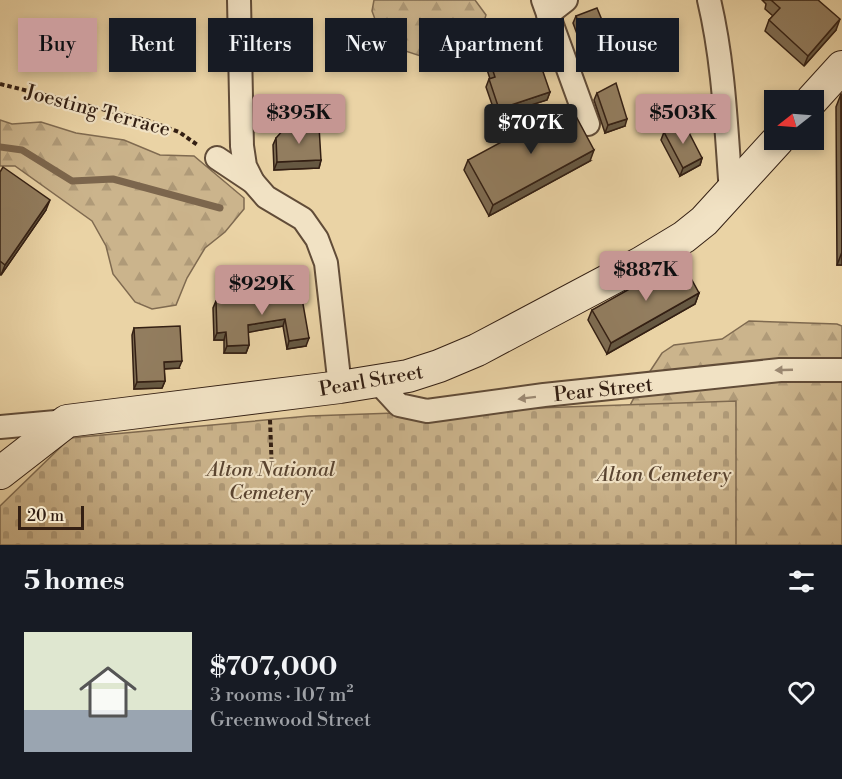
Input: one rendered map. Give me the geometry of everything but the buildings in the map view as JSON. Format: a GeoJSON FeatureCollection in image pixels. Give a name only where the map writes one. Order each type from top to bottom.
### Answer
{"type":"FeatureCollection","features":[{"type":"Feature","properties":{"kind":"street"},"geometry":{"type":"LineString","coordinates":[[239,0],[242,146],[245,166],[253,182],[266,197],[303,219],[317,239],[326,263],[340,387]]}},
{"type":"Feature","properties":{"kind":"street"},"geometry":{"type":"LineString","coordinates":[[566,0],[545,7],[588,124]]}},
{"type":"Feature","properties":{"kind":"street"},"geometry":{"type":"LineString","coordinates":[[709,0],[722,67],[731,192]]}},
{"type":"Feature","properties":{"kind":"street"},"geometry":{"type":"LineString","coordinates":[[821,90],[842,67]]}},
{"type":"Feature","properties":{"kind":"street","name":"Pearl Street"},"geometry":{"type":"LineString","coordinates":[[0,427],[67,421],[340,387],[408,376],[439,366],[508,334],[684,237],[704,221],[769,150]]}},
{"type":"Feature","properties":{"kind":"street"},"geometry":{"type":"LineString","coordinates":[[217,158],[253,182]]}},
{"type":"Feature","properties":{"kind":"street","name":"Pear Street"},"geometry":{"type":"LineString","coordinates":[[377,381],[399,405],[427,411],[544,395],[780,370],[842,370]]}},
{"type":"Feature","properties":{"kind":"street"},"geometry":{"type":"LineString","coordinates":[[0,473],[67,421]]}},
{"type":"Feature","properties":{"kind":"path","name":"Joesting Terrace"},"geometry":{"type":"LineString","coordinates":[[0,84],[146,120],[179,132],[217,158]]}},
{"type":"Feature","properties":{"kind":"path"},"geometry":{"type":"LineString","coordinates":[[269,396],[272,474]]}},
{"type":"Feature","properties":{"kind":"green space"},"geometry":{"type":"Polygon","coordinates":[[[374,0],[475,0],[486,15],[485,18],[419,18],[419,56],[407,52],[407,18],[375,18],[372,11],[374,0]]]}},
{"type":"Feature","properties":{"kind":"green space"},"geometry":{"type":"Polygon","coordinates":[[[0,120],[12,124],[41,122],[76,133],[124,140],[160,155],[194,156],[244,198],[244,209],[225,232],[205,248],[187,278],[176,305],[152,309],[135,302],[113,274],[106,246],[92,221],[15,166],[0,166],[0,120]]]}},
{"type":"Feature","properties":{"kind":"green space"},"geometry":{"type":"Polygon","coordinates":[[[749,321],[842,326],[842,545],[640,545],[605,454],[639,388],[662,353],[674,345],[722,339],[749,321]]]}},
{"type":"Feature","properties":{"kind":"green space","name":"Alton Cemetery"},"geometry":{"type":"Polygon","coordinates":[[[736,401],[736,545],[0,545],[0,506],[70,438],[309,416],[736,401]]]}},
{"type":"Feature","properties":{"kind":"waterway"},"geometry":{"type":"LineString","coordinates":[[0,147],[22,150],[72,181],[113,179],[220,208]]}},
{"type":"Feature","properties":{"kind":"park label","name":"Alton National Cemetery"},"geometry":{"type":"Point","coordinates":[271,480]}}]}
